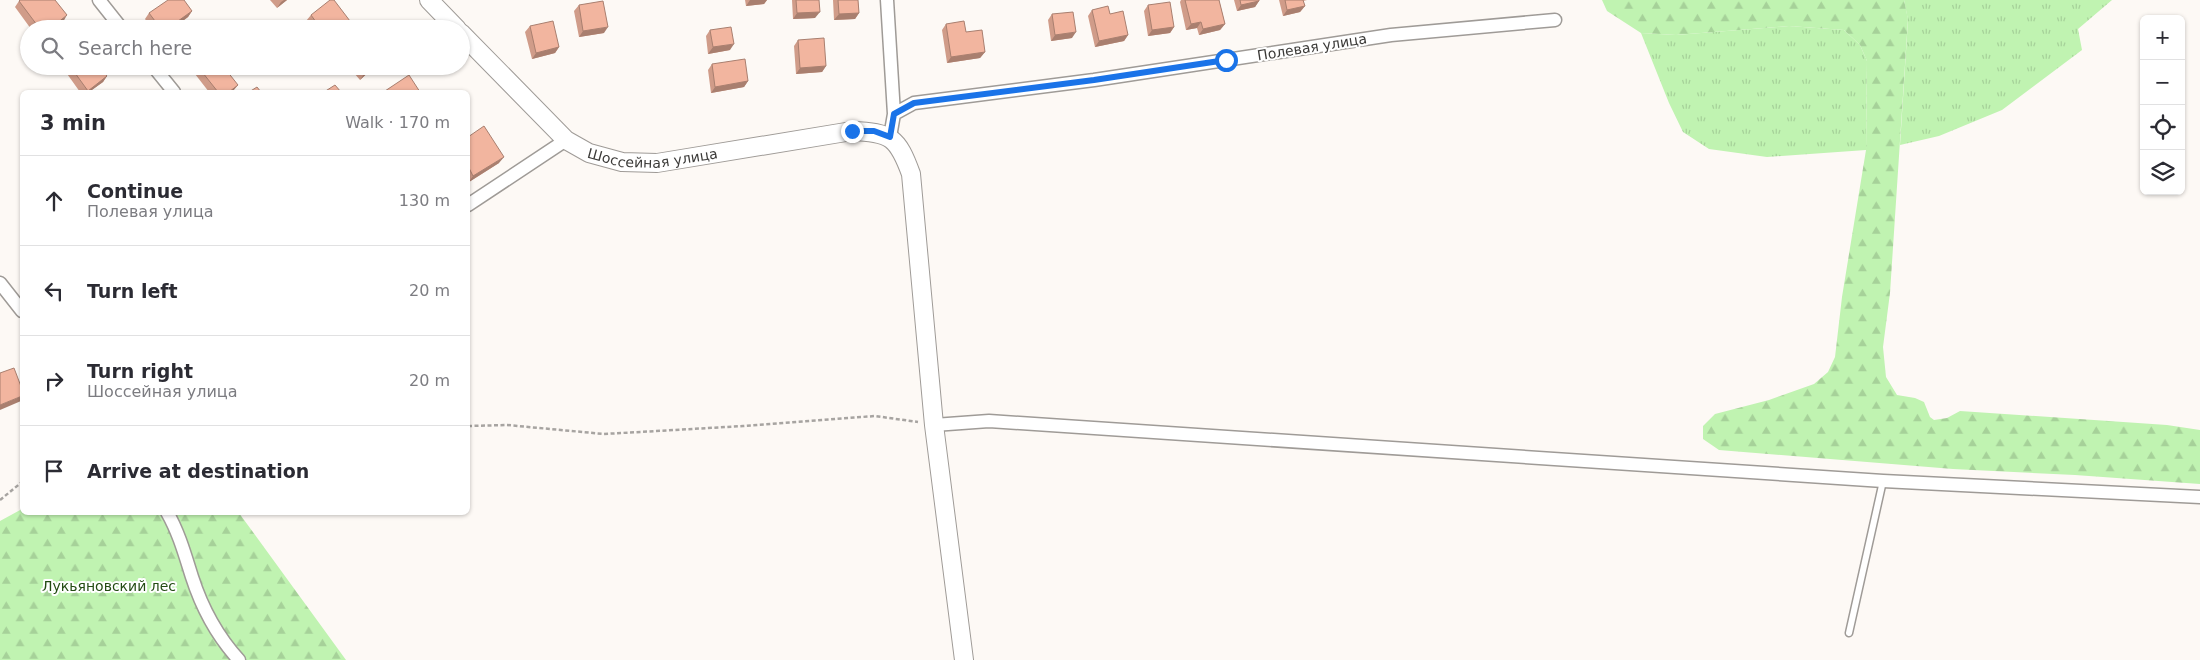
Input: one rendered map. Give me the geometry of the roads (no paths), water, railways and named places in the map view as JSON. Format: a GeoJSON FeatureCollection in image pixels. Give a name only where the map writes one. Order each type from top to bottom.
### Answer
{"type":"FeatureCollection","features":[{"type":"Feature","properties":{"kind":"main road"},"geometry":{"type":"LineString","coordinates":[[429,0],[448,20]]}},
{"type":"Feature","properties":{"kind":"main road","name":"Шоссейная улица"},"geometry":{"type":"LineString","coordinates":[[470,43],[566,140],[590,154],[622,162],[656,163],[852,131],[874,131],[890,137]]}},
{"type":"Feature","properties":{"kind":"main road"},"geometry":{"type":"LineString","coordinates":[[890,137],[902,151],[911,174],[934,425],[964,660]]}},
{"type":"Feature","properties":{"kind":"street"},"geometry":{"type":"LineString","coordinates":[[99,0],[115,20]]}},
{"type":"Feature","properties":{"kind":"street"},"geometry":{"type":"LineString","coordinates":[[887,0],[894,114],[890,137]]}},
{"type":"Feature","properties":{"kind":"street","name":"Полевая улица"},"geometry":{"type":"LineString","coordinates":[[894,114],[914,103],[1094,80],[1392,35],[1555,20]]}},
{"type":"Feature","properties":{"kind":"street"},"geometry":{"type":"LineString","coordinates":[[160,75],[172,90]]}},
{"type":"Feature","properties":{"kind":"street"},"geometry":{"type":"LineString","coordinates":[[470,204],[566,140]]}},
{"type":"Feature","properties":{"kind":"street"},"geometry":{"type":"LineString","coordinates":[[0,283],[20,308]]}},
{"type":"Feature","properties":{"kind":"street"},"geometry":{"type":"LineString","coordinates":[[934,425],[989,421],[1883,481],[2200,497]]}},
{"type":"Feature","properties":{"kind":"street"},"geometry":{"type":"LineString","coordinates":[[168,515],[185,552],[208,618],[226,646],[239,660]]}},
{"type":"Feature","properties":{"kind":"lane"},"geometry":{"type":"LineString","coordinates":[[1848,633],[1883,481]]}},
{"type":"Feature","properties":{"kind":"park label","name":"Лукьяновский лес"},"geometry":{"type":"Point","coordinates":[109,586]}}]}
